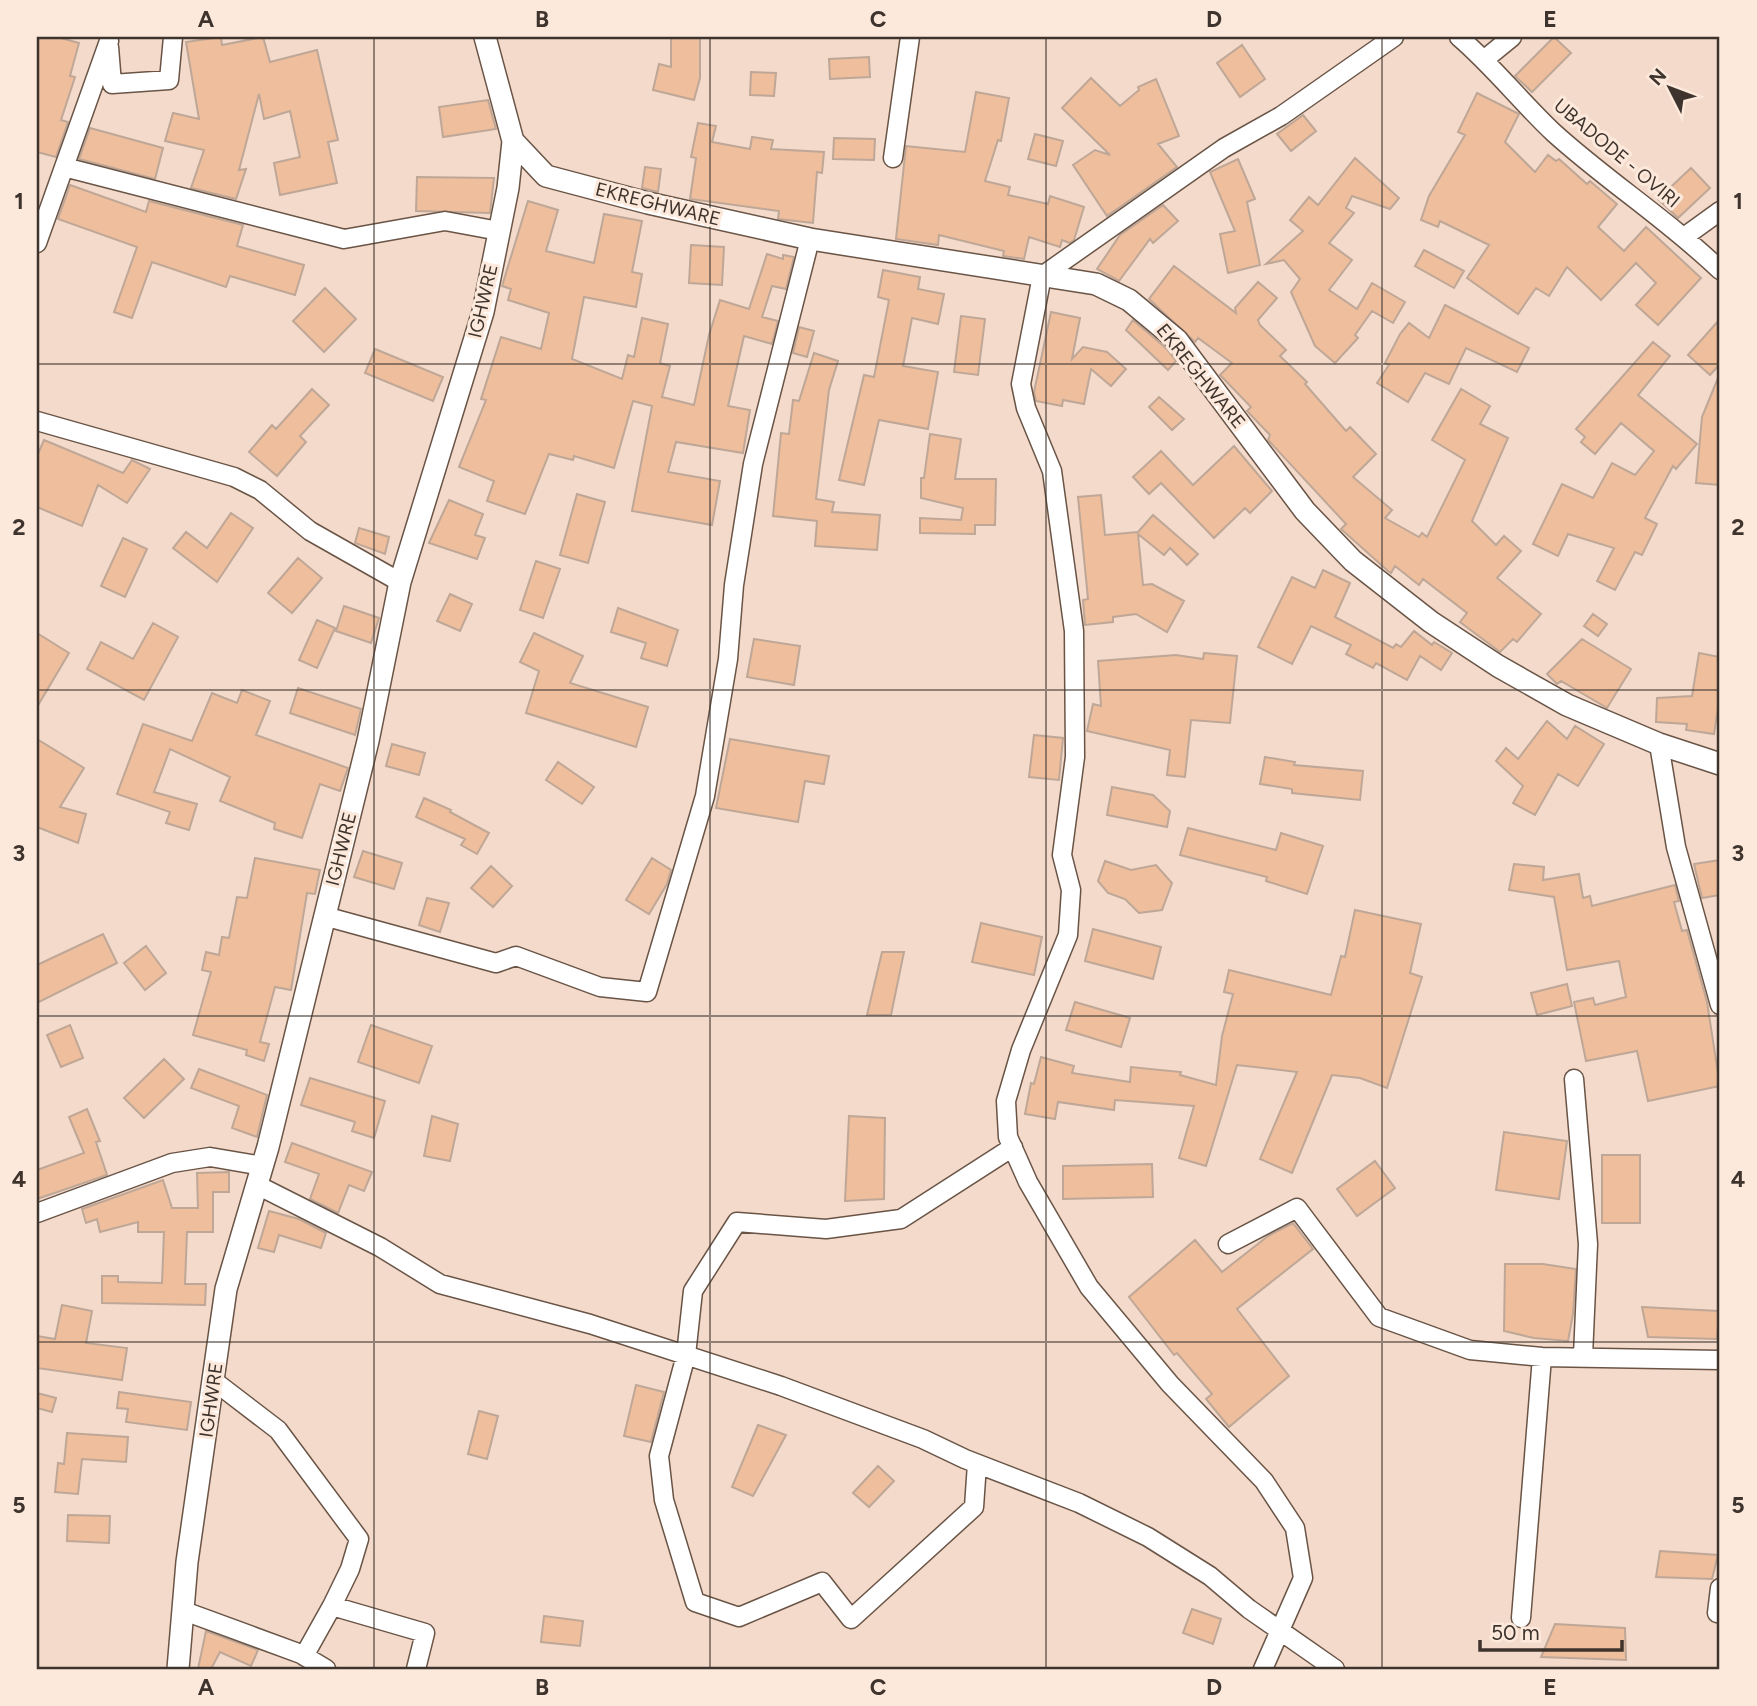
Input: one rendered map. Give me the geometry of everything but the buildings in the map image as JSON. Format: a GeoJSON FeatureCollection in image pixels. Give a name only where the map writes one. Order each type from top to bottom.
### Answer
{"type":"FeatureCollection","features":[{"type":"Feature","properties":{"kind":"street"},"geometry":{"type":"LineString","coordinates":[[108,39],[112,84],[169,80],[173,37]]}},
{"type":"Feature","properties":{"kind":"street","name":"IGHWRE"},"geometry":{"type":"LineString","coordinates":[[178,1669],[187,1562],[226,1289],[260,1175],[368,741],[400,582],[483,312],[508,188],[513,141],[485,37]]}},
{"type":"Feature","properties":{"kind":"street"},"geometry":{"type":"LineString","coordinates":[[893,158],[909,37]]}},
{"type":"Feature","properties":{"kind":"street"},"geometry":{"type":"LineString","coordinates":[[1263,1669],[1303,1578],[1295,1528],[1264,1481],[1170,1384],[1089,1287],[1028,1182],[1008,1137],[1006,1101],[1021,1050],[1068,935],[1071,890],[1062,855],[1075,757],[1074,631],[1052,471],[1026,408],[1021,384],[1042,276],[1224,148],[1281,117],[1394,37]]}},
{"type":"Feature","properties":{"kind":"street","name":"UBADODE - OVIRI"},"geometry":{"type":"LineString","coordinates":[[1459,37],[1485,59],[1553,132],[1684,237],[1720,270]]}},
{"type":"Feature","properties":{"kind":"street"},"geometry":{"type":"LineString","coordinates":[[1485,59],[1512,37]]}},
{"type":"Feature","properties":{"kind":"street"},"geometry":{"type":"LineString","coordinates":[[37,243],[108,39]]}},
{"type":"Feature","properties":{"kind":"street"},"geometry":{"type":"LineString","coordinates":[[508,188],[546,176],[513,141]]}},
{"type":"Feature","properties":{"kind":"street"},"geometry":{"type":"LineString","coordinates":[[64,167],[344,239],[445,221],[499,231]]}},
{"type":"Feature","properties":{"kind":"street","name":"EKREGHWARE"},"geometry":{"type":"LineString","coordinates":[[546,176],[648,203],[810,239],[1096,284],[1129,300],[1177,340],[1305,511],[1353,561],[1431,622],[1499,666],[1567,705],[1659,744],[1720,764]]}},
{"type":"Feature","properties":{"kind":"street"},"geometry":{"type":"LineString","coordinates":[[1684,237],[1720,211]]}},
{"type":"Feature","properties":{"kind":"street"},"geometry":{"type":"LineString","coordinates":[[324,916],[496,963],[516,956],[600,987],[647,992],[705,796],[728,659],[734,585],[752,464],[810,239]]}},
{"type":"Feature","properties":{"kind":"street"},"geometry":{"type":"LineString","coordinates":[[37,421],[234,477],[260,490],[310,531],[400,582]]}},
{"type":"Feature","properties":{"kind":"street"},"geometry":{"type":"LineString","coordinates":[[1659,744],[1676,847],[1720,1005]]}},
{"type":"Feature","properties":{"kind":"street"},"geometry":{"type":"LineString","coordinates":[[1574,1079],[1588,1244],[1583,1356]]}},
{"type":"Feature","properties":{"kind":"street"},"geometry":{"type":"LineString","coordinates":[[977,1464],[974,1507],[851,1619],[822,1582],[739,1617],[695,1602],[664,1500],[659,1456],[686,1354],[693,1291],[737,1222],[826,1229],[901,1219],[1013,1147]]}},
{"type":"Feature","properties":{"kind":"street"},"geometry":{"type":"LineString","coordinates":[[37,1213],[172,1163],[210,1157],[260,1175],[440,1284],[590,1324],[832,1404],[1079,1503],[1147,1538],[1210,1576],[1335,1669]]}},
{"type":"Feature","properties":{"kind":"street"},"geometry":{"type":"LineString","coordinates":[[1228,1244],[1297,1208],[1379,1317],[1471,1350],[1542,1357],[1720,1360]]}},
{"type":"Feature","properties":{"kind":"street"},"geometry":{"type":"LineString","coordinates":[[1521,1618],[1542,1357]]}},
{"type":"Feature","properties":{"kind":"street"},"geometry":{"type":"LineString","coordinates":[[214,1381],[278,1430],[359,1539],[350,1569],[304,1656]]}},
{"type":"Feature","properties":{"kind":"street"},"geometry":{"type":"LineString","coordinates":[[1717,1613],[1720,1588]]}},
{"type":"Feature","properties":{"kind":"street"},"geometry":{"type":"LineString","coordinates":[[332,1606],[425,1633],[416,1669]]}},
{"type":"Feature","properties":{"kind":"street"},"geometry":{"type":"LineString","coordinates":[[184,1611],[304,1656],[326,1669]]}}]}
